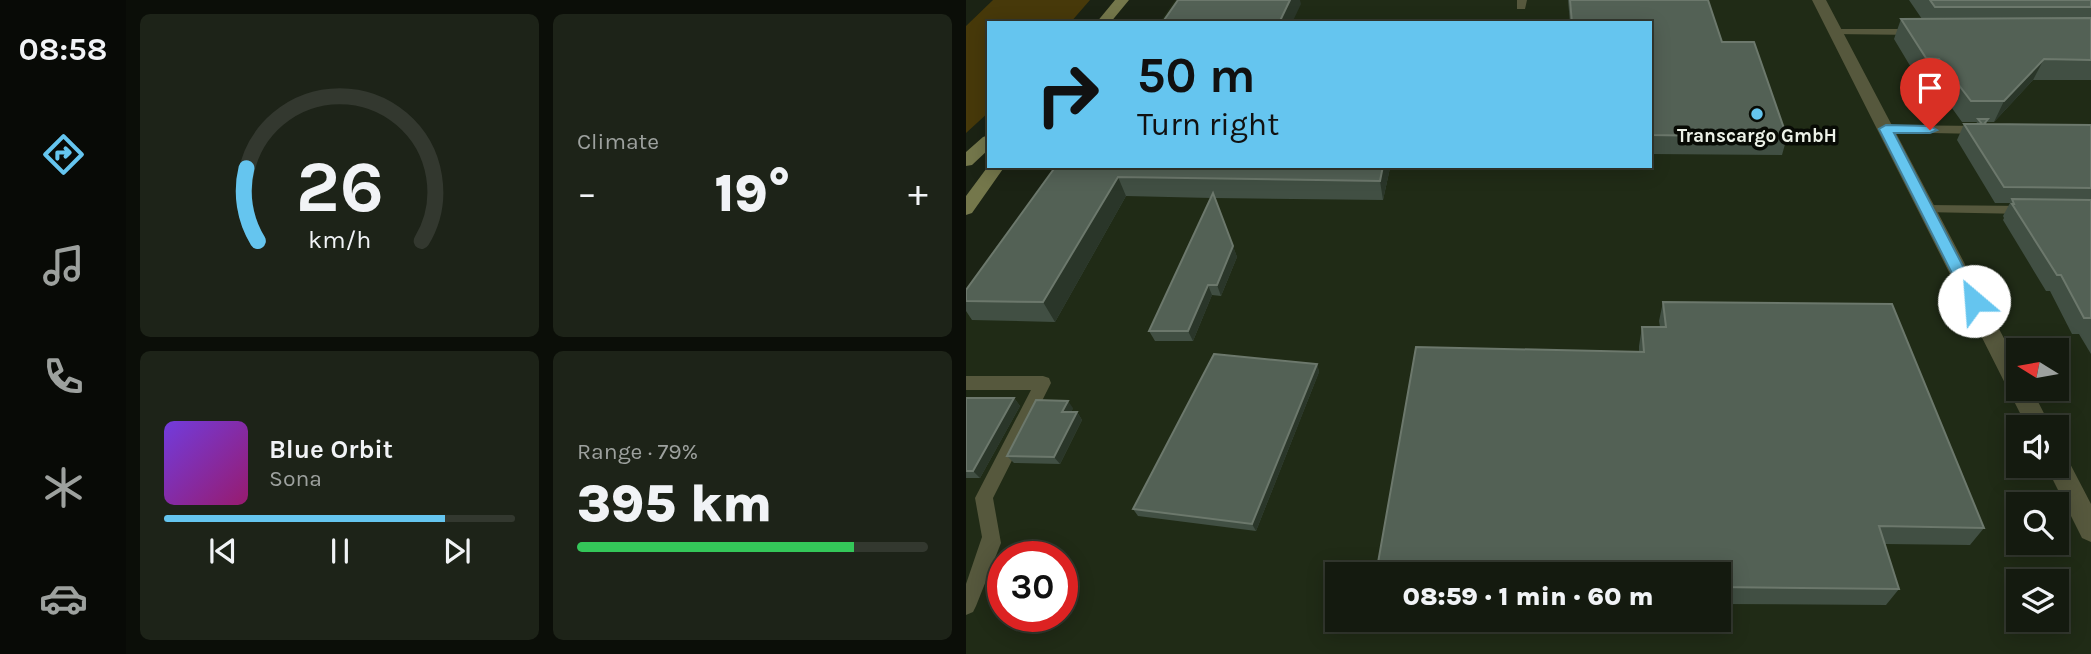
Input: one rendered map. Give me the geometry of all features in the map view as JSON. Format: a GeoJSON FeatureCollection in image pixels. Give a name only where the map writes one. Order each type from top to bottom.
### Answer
{"type":"FeatureCollection","features":[{"type":"Feature","properties":{"kind":"main road"},"geometry":{"type":"LineString","coordinates":[[1105,21],[1122,0]]}},
{"type":"Feature","properties":{"kind":"main road"},"geometry":{"type":"LineString","coordinates":[[966,161],[987,142]]}},
{"type":"Feature","properties":{"kind":"main road"},"geometry":{"type":"LineString","coordinates":[[966,209],[996,168]]}},
{"type":"Feature","properties":{"kind":"street"},"geometry":{"type":"LineString","coordinates":[[1819,0],[2006,364]]}},
{"type":"Feature","properties":{"kind":"street"},"geometry":{"type":"LineString","coordinates":[[2065,478],[2091,530]]}},
{"type":"Feature","properties":{"kind":"lane"},"geometry":{"type":"LineString","coordinates":[[1836,32],[1927,33]]}},
{"type":"Feature","properties":{"kind":"lane"},"geometry":{"type":"LineString","coordinates":[[1886,129],[1999,130]]}},
{"type":"Feature","properties":{"kind":"lane"},"geometry":{"type":"LineString","coordinates":[[1927,209],[2042,210]]}},
{"type":"Feature","properties":{"kind":"lane"},"geometry":{"type":"LineString","coordinates":[[966,383],[1043,383],[984,498],[992,538],[974,592],[966,606]]}},
{"type":"Feature","properties":{"kind":"shaded area"},"geometry":{"type":"Polygon","coordinates":[[[993,0],[1090,0],[1072,21],[987,21],[987,114],[966,133],[966,26],[993,0]]]}},
{"type":"Feature","properties":{"kind":"shaded area"},"geometry":{"type":"Polygon","coordinates":[[[1175,0],[2091,0],[2091,654],[966,654],[966,296],[1057,168],[1652,168],[1652,21],[1160,21],[1175,0]]]}},
{"type":"Feature","properties":{"kind":"building"},"geometry":{"type":"Polygon","coordinates":[[[1178,0],[1290,0],[1280,21],[1163,21],[1178,0]]]}},
{"type":"Feature","properties":{"kind":"building"},"geometry":{"type":"Polygon","coordinates":[[[1570,0],[1708,0],[1722,42],[1754,42],[1787,137],[1652,135],[1652,21],[1572,21],[1570,0]]]}},
{"type":"Feature","properties":{"kind":"building"},"geometry":{"type":"Polygon","coordinates":[[[1930,0],[2091,0],[2091,7],[1935,7],[1930,0]]]}},
{"type":"Feature","properties":{"kind":"building"},"geometry":{"type":"Polygon","coordinates":[[[2091,18],[2091,60],[2044,59],[2004,101],[1971,101],[1939,59],[1926,58],[1901,19],[2091,18]]]}},
{"type":"Feature","properties":{"kind":"building"},"geometry":{"type":"Polygon","coordinates":[[[1978,119],[1988,119],[1984,124],[2091,125],[2091,188],[2004,187],[1964,124],[1982,124],[1978,119]]]}},
{"type":"Feature","properties":{"kind":"building"},"geometry":{"type":"Polygon","coordinates":[[[1055,168],[1383,168],[1380,181],[1118,177],[1043,302],[966,301],[966,290],[1055,168]]]}},
{"type":"Feature","properties":{"kind":"building"},"geometry":{"type":"Polygon","coordinates":[[[1213,193],[1233,246],[1217,285],[1208,285],[1188,331],[1149,331],[1213,193]]]}},
{"type":"Feature","properties":{"kind":"building"},"geometry":{"type":"Polygon","coordinates":[[[2012,199],[2091,200],[2091,318],[2084,318],[2061,275],[2057,275],[2012,204],[2012,199]]]}},
{"type":"Feature","properties":{"kind":"building"},"geometry":{"type":"Polygon","coordinates":[[[1663,302],[1892,304],[1984,528],[1879,526],[1899,589],[1731,587],[1731,562],[1378,562],[1416,347],[1644,352],[1642,327],[1666,327],[1663,302]]]}},
{"type":"Feature","properties":{"kind":"building"},"geometry":{"type":"Polygon","coordinates":[[[1214,354],[1317,364],[1252,524],[1133,509],[1214,354]]]}},
{"type":"Feature","properties":{"kind":"building"},"geometry":{"type":"Polygon","coordinates":[[[966,398],[1014,398],[973,471],[966,471],[966,398]]]}},
{"type":"Feature","properties":{"kind":"building"},"geometry":{"type":"Polygon","coordinates":[[[1036,400],[1068,401],[1062,412],[1077,412],[1054,457],[1007,456],[1036,400]]]}},
{"type":"Feature","properties":{"kind":"place","name":"Transcargo GmbH"},"geometry":{"type":"Point","coordinates":[1757,114]}},
{"type":"Feature","properties":{"kind":"route"},"geometry":{"type":"LineString","coordinates":[[1930,130],[1886,129],[1974,301]]}}]}
